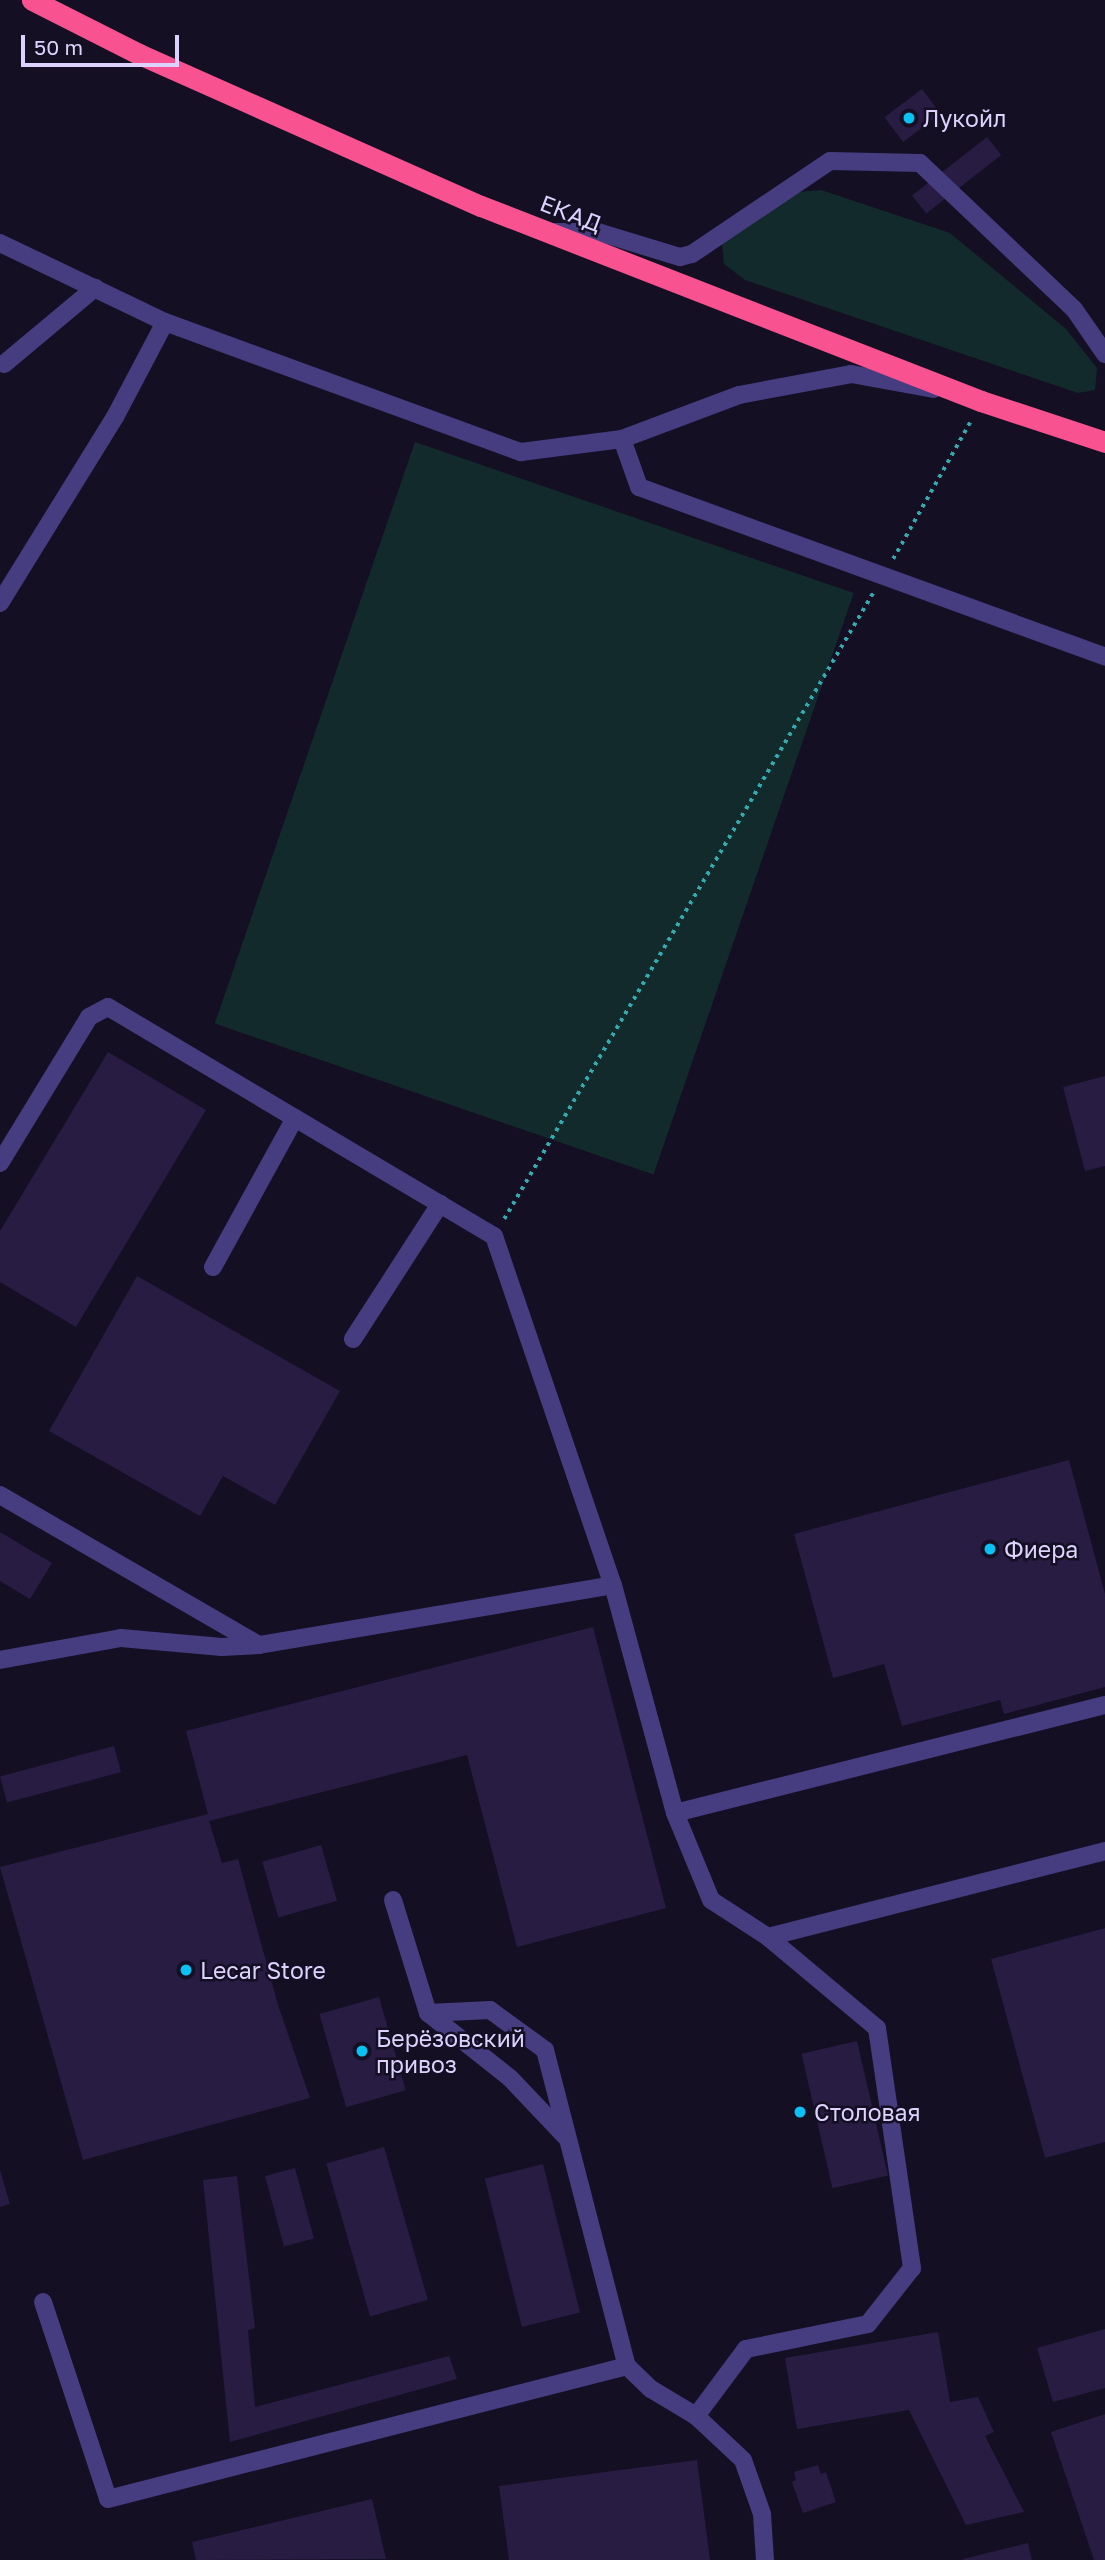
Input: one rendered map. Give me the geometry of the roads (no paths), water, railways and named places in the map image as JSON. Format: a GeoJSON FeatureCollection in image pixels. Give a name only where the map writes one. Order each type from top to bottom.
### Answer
{"type":"FeatureCollection","features":[{"type":"Feature","properties":{"kind":"highway","name":"ЕКАД"},"geometry":{"type":"LineString","coordinates":[[32,0],[139,54],[550,233],[973,397],[1105,442]]}},
{"type":"Feature","properties":{"kind":"street"},"geometry":{"type":"LineString","coordinates":[[550,233],[598,232],[680,257],[691,254],[830,161],[920,163],[1074,309],[1105,354]]}},
{"type":"Feature","properties":{"kind":"street"},"geometry":{"type":"LineString","coordinates":[[0,243],[166,322],[521,452],[622,439],[738,395],[851,374],[973,397]]}},
{"type":"Feature","properties":{"kind":"street"},"geometry":{"type":"LineString","coordinates":[[4,364],[95,288]]}},
{"type":"Feature","properties":{"kind":"street"},"geometry":{"type":"LineString","coordinates":[[0,603],[115,416],[166,322]]}},
{"type":"Feature","properties":{"kind":"street"},"geometry":{"type":"LineString","coordinates":[[622,439],[639,487],[884,573],[1105,657]]}},
{"type":"Feature","properties":{"kind":"street"},"geometry":{"type":"LineString","coordinates":[[0,1163],[89,1017],[108,1007],[494,1236],[613,1585],[675,1813],[711,1900],[768,1937],[877,2028],[912,2268],[868,2324],[746,2349],[696,2416]]}},
{"type":"Feature","properties":{"kind":"street"},"geometry":{"type":"LineString","coordinates":[[213,1267],[295,1118]]}},
{"type":"Feature","properties":{"kind":"street"},"geometry":{"type":"LineString","coordinates":[[353,1339],[440,1204]]}},
{"type":"Feature","properties":{"kind":"street"},"geometry":{"type":"LineString","coordinates":[[0,1495],[259,1645]]}},
{"type":"Feature","properties":{"kind":"street"},"geometry":{"type":"LineString","coordinates":[[0,1660],[121,1638],[222,1647],[259,1645],[613,1585]]}},
{"type":"Feature","properties":{"kind":"street"},"geometry":{"type":"LineString","coordinates":[[675,1813],[1105,1705]]}},
{"type":"Feature","properties":{"kind":"street"},"geometry":{"type":"LineString","coordinates":[[768,1937],[1105,1851]]}},
{"type":"Feature","properties":{"kind":"street"},"geometry":{"type":"LineString","coordinates":[[393,1900],[428,2013],[510,2078],[569,2141]]}},
{"type":"Feature","properties":{"kind":"street"},"geometry":{"type":"LineString","coordinates":[[428,2013],[490,2010],[545,2050],[627,2365],[650,2389],[696,2416],[743,2460],[762,2514],[765,2560]]}},
{"type":"Feature","properties":{"kind":"street"},"geometry":{"type":"LineString","coordinates":[[43,2302],[108,2499],[627,2365]]}},
{"type":"Feature","properties":{"kind":"place","name":"Лукойл"},"geometry":{"type":"Point","coordinates":[909,118]}},
{"type":"Feature","properties":{"kind":"place","name":"Фиера"},"geometry":{"type":"Point","coordinates":[990,1549]}},
{"type":"Feature","properties":{"kind":"place","name":"Lecar Store"},"geometry":{"type":"Point","coordinates":[186,1970]}},
{"type":"Feature","properties":{"kind":"place","name":"Берёзовский привоз"},"geometry":{"type":"Point","coordinates":[362,2051]}},
{"type":"Feature","properties":{"kind":"place","name":"Столовая"},"geometry":{"type":"Point","coordinates":[800,2112]}}]}
